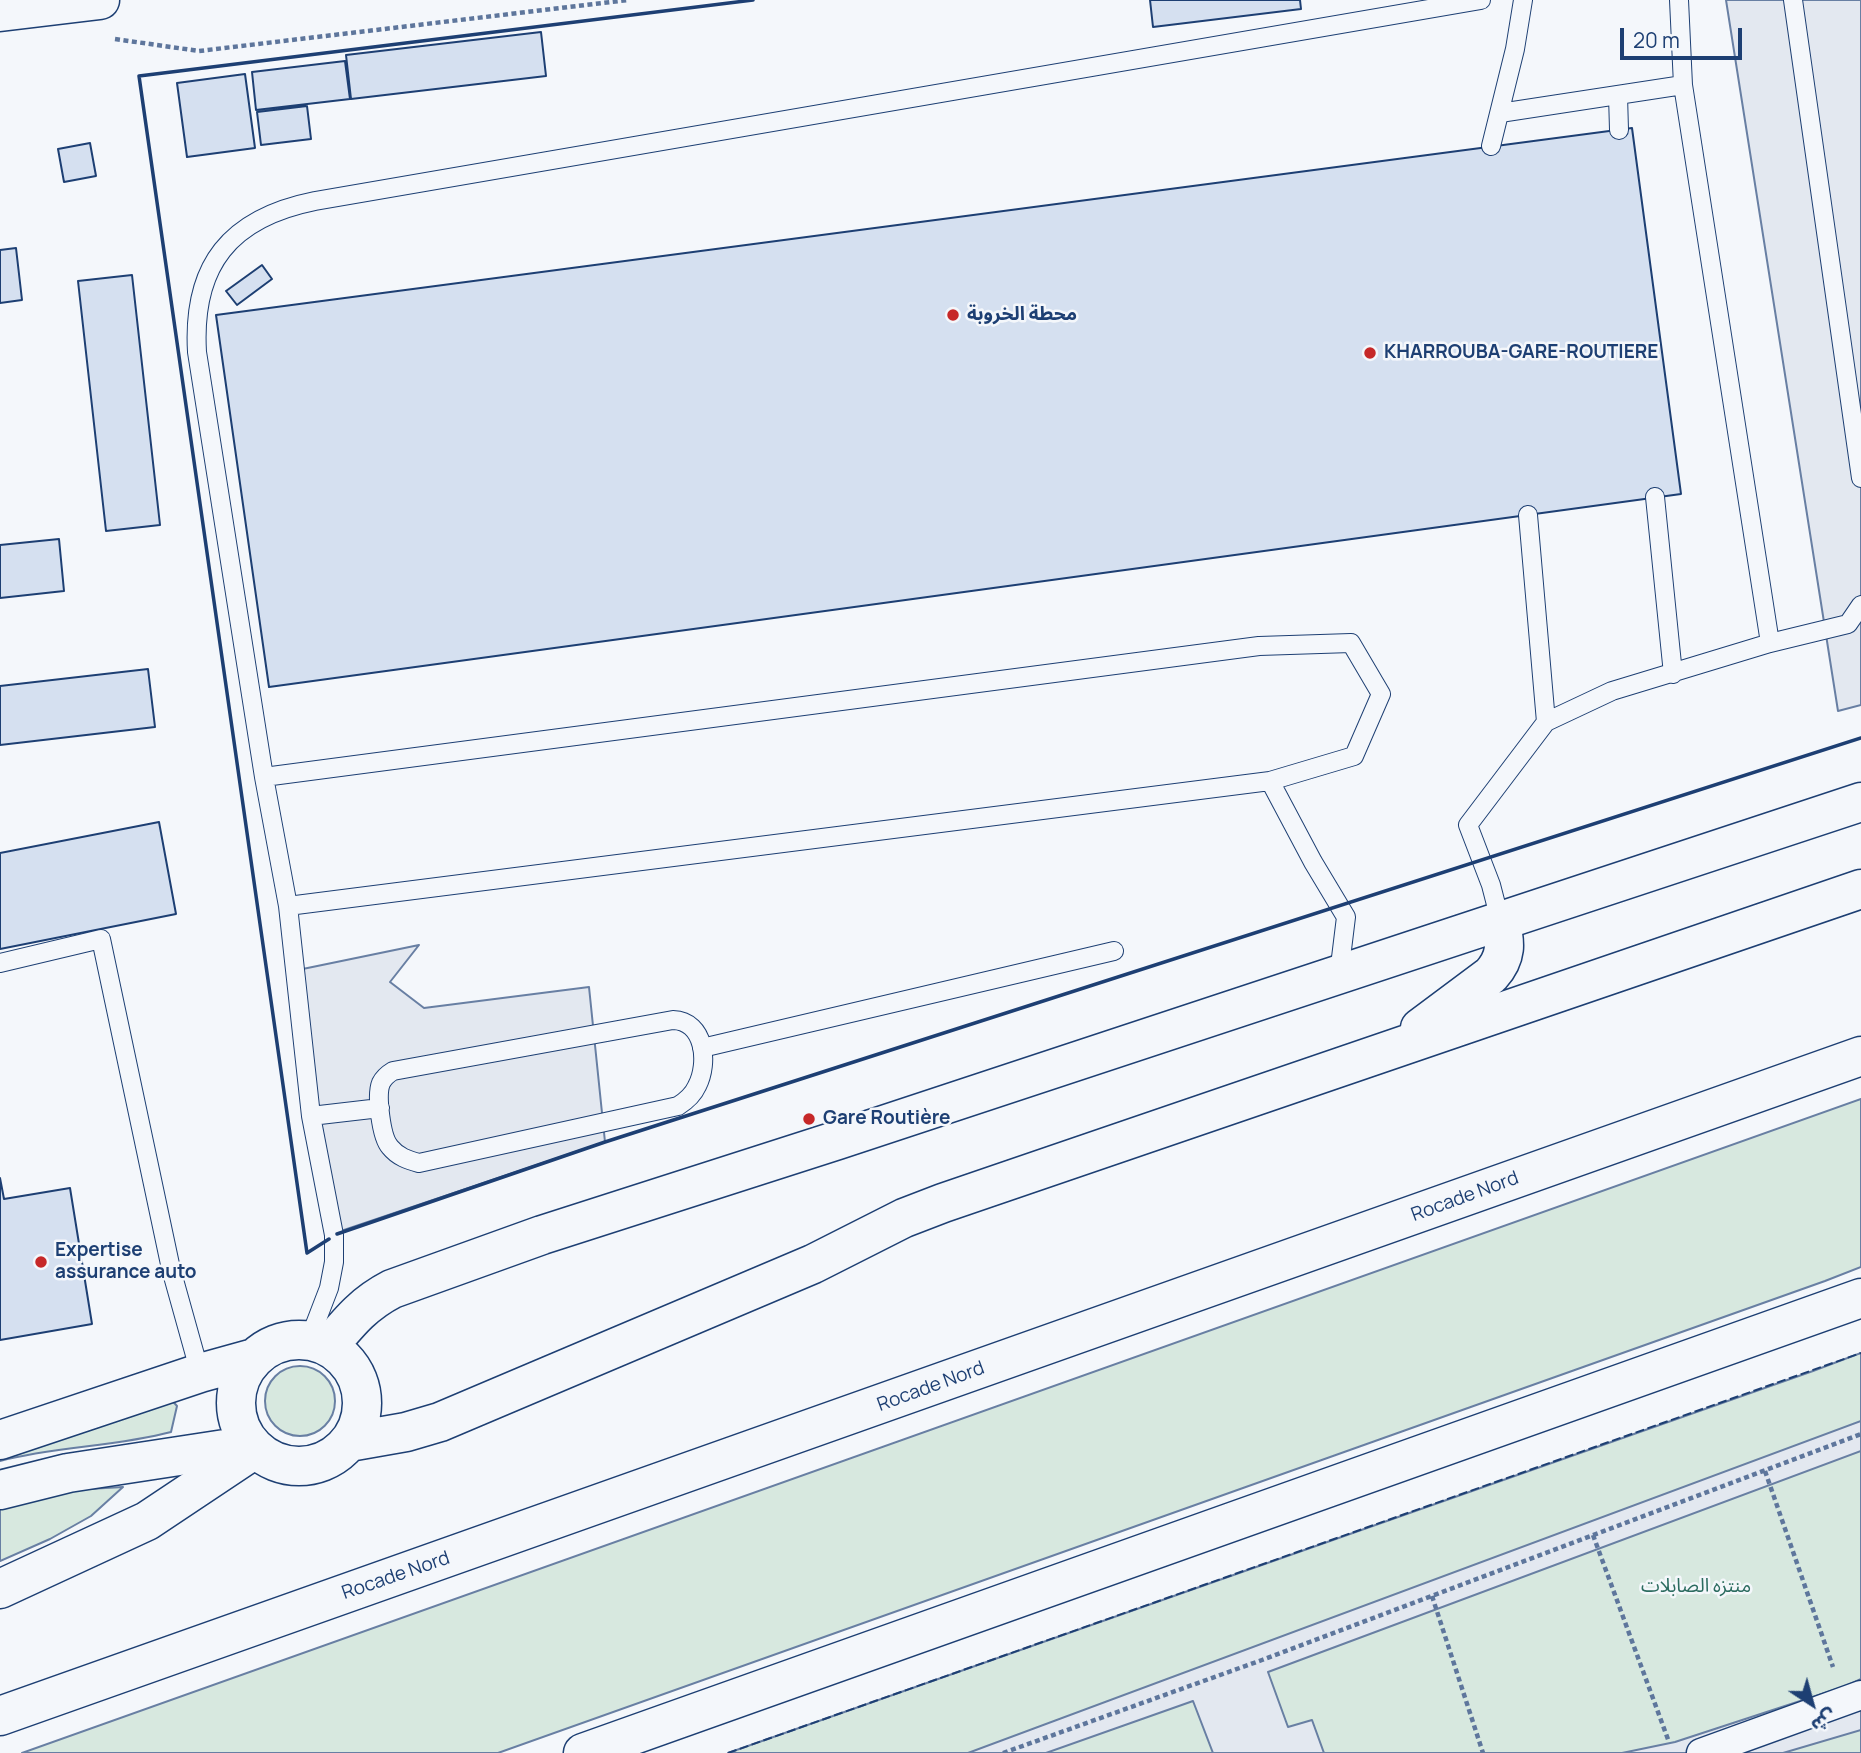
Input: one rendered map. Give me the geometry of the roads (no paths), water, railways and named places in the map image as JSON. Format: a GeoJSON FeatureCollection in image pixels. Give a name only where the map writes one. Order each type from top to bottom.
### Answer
{"type":"FeatureCollection","features":[{"type":"Feature","properties":{"kind":"main road"},"geometry":{"type":"LineString","coordinates":[[0,12],[100,0]]}},
{"type":"Feature","properties":{"kind":"main road"},"geometry":{"type":"LineString","coordinates":[[319,1343],[374,1299],[392,1289],[542,1235],[1861,802]]}},
{"type":"Feature","properties":{"kind":"main road"},"geometry":{"type":"LineString","coordinates":[[349,1442],[406,1432],[440,1422],[801,1270],[904,1218],[943,1203],[1861,889]]}},
{"type":"Feature","properties":{"kind":"main road"},"geometry":{"type":"LineString","coordinates":[[1393,1049],[1491,975],[1500,965],[1506,942],[1500,920]]}},
{"type":"Feature","properties":{"kind":"main road","name":"Rocade Nord"},"geometry":{"type":"LineString","coordinates":[[0,1716],[1861,1056]]}},
{"type":"Feature","properties":{"kind":"main road"},"geometry":{"type":"LineString","coordinates":[[583,1753],[1861,1298]]}},
{"type":"Feature","properties":{"kind":"main road"},"geometry":{"type":"LineString","coordinates":[[289,1340],[319,1343],[344,1357],[355,1372],[361,1389],[362,1408],[358,1426],[349,1442],[328,1458],[303,1466],[286,1465],[269,1459],[253,1447],[242,1432],[235,1401],[238,1385],[254,1358],[270,1346],[289,1340]]}},
{"type":"Feature","properties":{"kind":"main road"},"geometry":{"type":"LineString","coordinates":[[0,1440],[200,1373],[254,1358]]}},
{"type":"Feature","properties":{"kind":"main road"},"geometry":{"type":"LineString","coordinates":[[0,1490],[68,1473],[253,1447]]}},
{"type":"Feature","properties":{"kind":"main road"},"geometry":{"type":"LineString","coordinates":[[0,1589],[147,1521],[253,1447]]}},
{"type":"Feature","properties":{"kind":"street"},"geometry":{"type":"LineString","coordinates":[[1701,1753],[1853,1698]]}},
{"type":"Feature","properties":{"kind":"lane"},"geometry":{"type":"LineString","coordinates":[[319,1343],[334,1262],[334,1235],[311,1116],[288,906],[264,777],[197,352],[195,321],[201,291],[214,263],[232,239],[257,219],[285,207],[315,201],[1481,0]]}},
{"type":"Feature","properties":{"kind":"lane"},"geometry":{"type":"LineString","coordinates":[[1492,146],[1519,30],[1523,0]]}},
{"type":"Feature","properties":{"kind":"lane"},"geometry":{"type":"LineString","coordinates":[[1679,0],[1683,85],[1770,643]]}},
{"type":"Feature","properties":{"kind":"lane"},"geometry":{"type":"LineString","coordinates":[[1793,0],[1861,478]]}},
{"type":"Feature","properties":{"kind":"lane"},"geometry":{"type":"LineString","coordinates":[[1500,113],[1683,85]]}},
{"type":"Feature","properties":{"kind":"lane"},"geometry":{"type":"LineString","coordinates":[[1618,95],[1619,130]]}},
{"type":"Feature","properties":{"kind":"lane"},"geometry":{"type":"LineString","coordinates":[[1655,497],[1673,674]]}},
{"type":"Feature","properties":{"kind":"lane"},"geometry":{"type":"LineString","coordinates":[[1528,515],[1546,722]]}},
{"type":"Feature","properties":{"kind":"lane"},"geometry":{"type":"LineString","coordinates":[[1500,920],[1492,885],[1468,825],[1546,722],[1612,691],[1770,643],[1848,624],[1861,605]]}},
{"type":"Feature","properties":{"kind":"lane"},"geometry":{"type":"LineString","coordinates":[[264,777],[1259,646],[1351,643],[1381,694],[1354,756],[1270,781],[288,906]]}},
{"type":"Feature","properties":{"kind":"lane"},"geometry":{"type":"LineString","coordinates":[[1270,781],[1346,917],[1339,974]]}},
{"type":"Feature","properties":{"kind":"lane"},"geometry":{"type":"LineString","coordinates":[[0,963],[101,939],[171,1269],[200,1373]]}},
{"type":"Feature","properties":{"kind":"lane"},"geometry":{"type":"LineString","coordinates":[[702,1048],[1114,951]]}},
{"type":"Feature","properties":{"kind":"lane"},"geometry":{"type":"LineString","coordinates":[[673,1020],[688,1023],[694,1028],[699,1033],[702,1048],[702,1073],[697,1086],[690,1098],[678,1106],[419,1163],[406,1160],[391,1149],[385,1139],[380,1108],[381,1084],[393,1071],[673,1020]]}},
{"type":"Feature","properties":{"kind":"lane"},"geometry":{"type":"LineString","coordinates":[[311,1116],[380,1108]]}},
{"type":"Feature","properties":{"kind":"place","name":"محطة الخروبة"},"geometry":{"type":"Point","coordinates":[953,315]}},
{"type":"Feature","properties":{"kind":"place","name":"KHARROUBA-GARE-ROUTIERE"},"geometry":{"type":"Point","coordinates":[1370,353]}},
{"type":"Feature","properties":{"kind":"place","name":"Gare Routière"},"geometry":{"type":"Point","coordinates":[809,1119]}},
{"type":"Feature","properties":{"kind":"place","name":"Expertise assurance auto"},"geometry":{"type":"Point","coordinates":[41,1262]}},
{"type":"Feature","properties":{"kind":"park label","name":"منتزه الصابلات"},"geometry":{"type":"Point","coordinates":[1696,1587]}}]}
